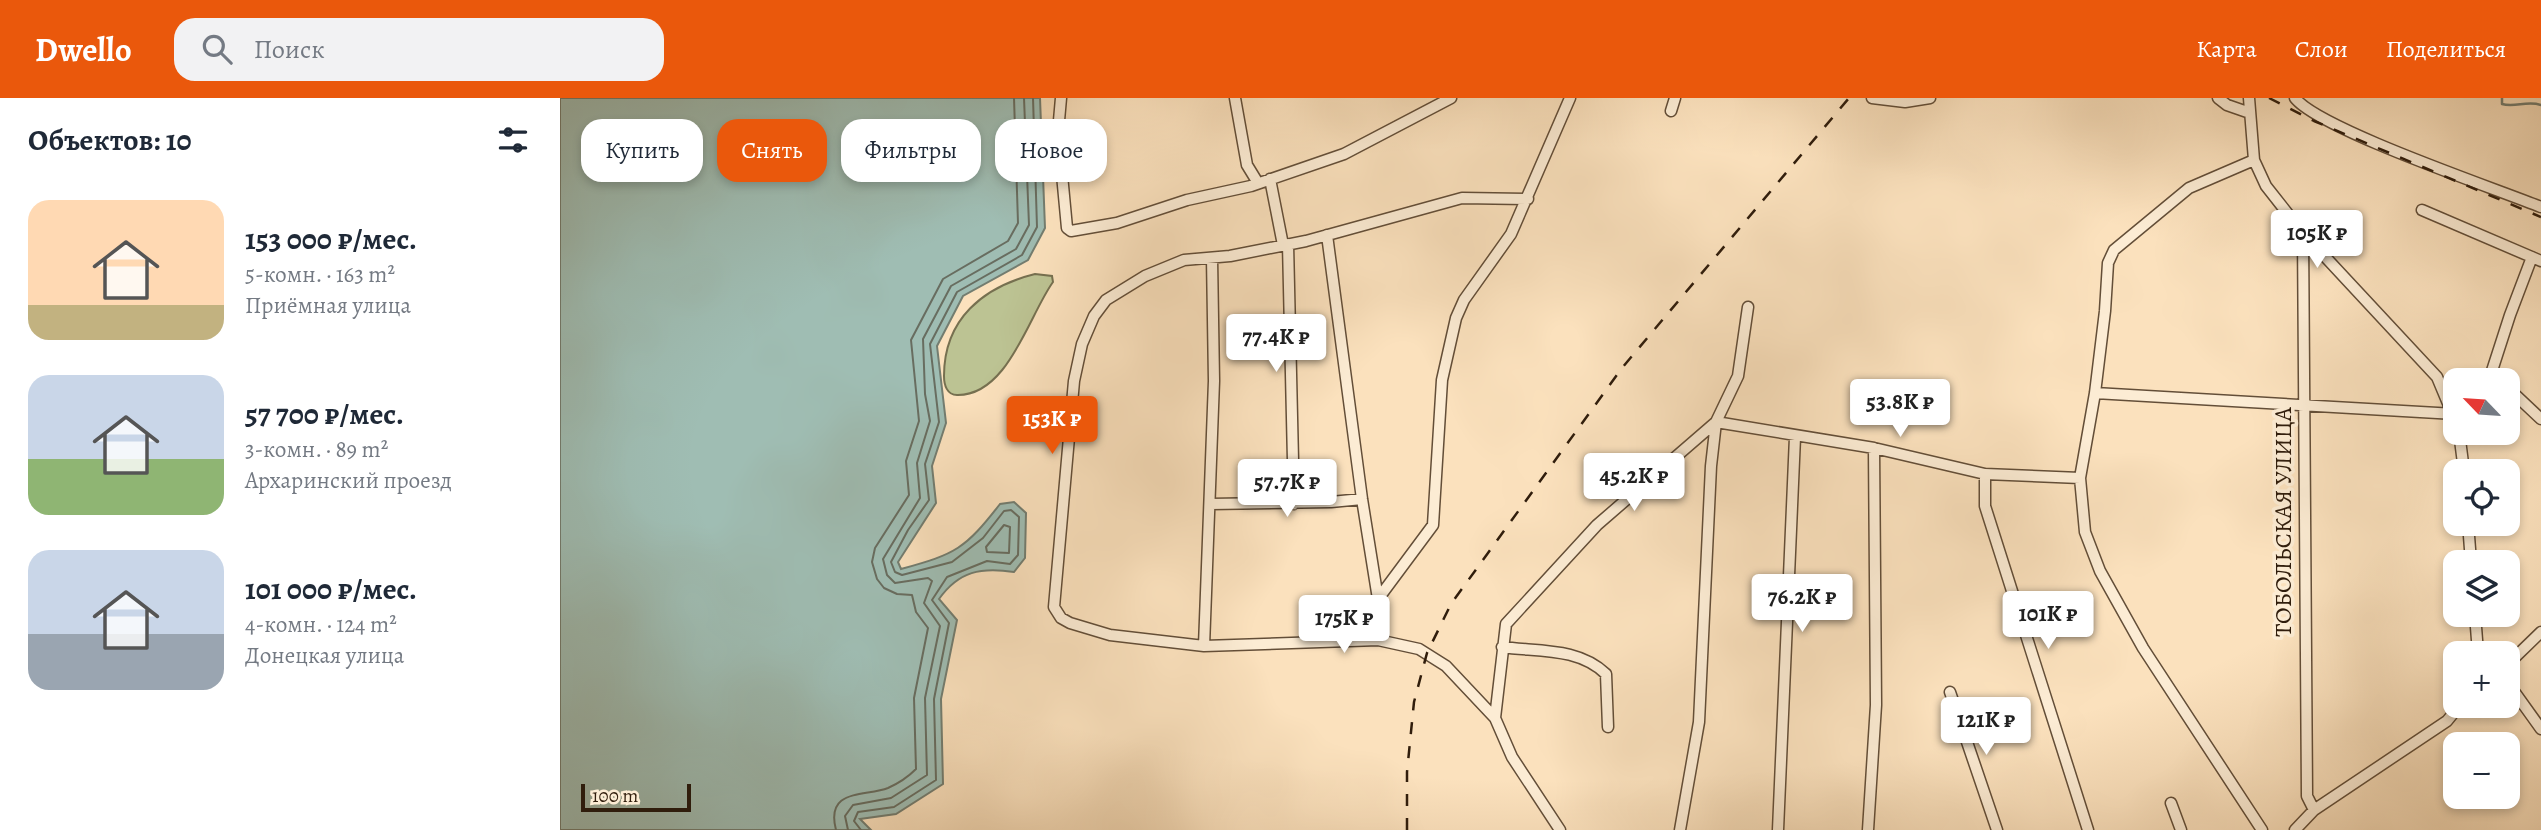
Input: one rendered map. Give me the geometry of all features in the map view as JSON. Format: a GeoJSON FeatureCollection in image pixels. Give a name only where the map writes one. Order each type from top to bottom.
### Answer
{"type":"FeatureCollection","features":[{"type":"Feature","properties":{"kind":"street"},"geometry":{"type":"LineString","coordinates":[[1061,98],[1058,132],[1067,228],[1081,230],[1258,183],[1344,155],[1451,98]]}},
{"type":"Feature","properties":{"kind":"street"},"geometry":{"type":"LineString","coordinates":[[1235,98],[1247,164],[1258,183]]}},
{"type":"Feature","properties":{"kind":"street"},"geometry":{"type":"LineString","coordinates":[[1378,599],[1433,525],[1442,380],[1453,326],[1464,300],[1506,244],[1570,98]]}},
{"type":"Feature","properties":{"kind":"street"},"geometry":{"type":"LineString","coordinates":[[1671,111],[1675,98]]}},
{"type":"Feature","properties":{"kind":"street"},"geometry":{"type":"LineString","coordinates":[[1872,98],[1905,102],[1930,98]]}},
{"type":"Feature","properties":{"kind":"street"},"geometry":{"type":"LineString","coordinates":[[2218,98],[2227,105],[2250,113]]}},
{"type":"Feature","properties":{"kind":"street"},"geometry":{"type":"LineString","coordinates":[[2249,98],[2254,160],[2266,186],[2303,233],[2437,377],[2443,390]]}},
{"type":"Feature","properties":{"kind":"street"},"geometry":{"type":"LineString","coordinates":[[2295,98],[2309,112],[2350,131],[2541,207]]}},
{"type":"Feature","properties":{"kind":"street"},"geometry":{"type":"LineString","coordinates":[[2254,160],[2189,188],[2114,250],[2108,263],[2095,393],[2080,478],[2083,524],[2100,571],[2157,671],[2262,830]]}},
{"type":"Feature","properties":{"kind":"street"},"geometry":{"type":"LineString","coordinates":[[1270,179],[1286,245],[1294,504]]}},
{"type":"Feature","properties":{"kind":"street"},"geometry":{"type":"LineString","coordinates":[[1528,199],[1462,198],[1286,245],[1184,260],[1165,267],[1106,300],[1094,316],[1082,344],[1074,382],[1054,607],[1061,618],[1110,635],[1204,646],[1378,640],[1401,643],[1437,657],[1496,718],[1513,757],[1560,830]]}},
{"type":"Feature","properties":{"kind":"street"},"geometry":{"type":"LineString","coordinates":[[2422,210],[2537,259],[2510,315],[2494,368]]}},
{"type":"Feature","properties":{"kind":"street","name":"ТОБОЛЬСКАЯ УЛИЦА"},"geometry":{"type":"LineString","coordinates":[[2303,233],[2304,697],[2307,796],[2314,810]]}},
{"type":"Feature","properties":{"kind":"street"},"geometry":{"type":"LineString","coordinates":[[1327,235],[1378,599],[1378,640]]}},
{"type":"Feature","properties":{"kind":"street"},"geometry":{"type":"LineString","coordinates":[[1204,646],[1211,504],[1212,258]]}},
{"type":"Feature","properties":{"kind":"street"},"geometry":{"type":"LineString","coordinates":[[1680,830],[1699,722],[1711,466],[1716,422],[1738,376],[1748,307]]}},
{"type":"Feature","properties":{"kind":"street"},"geometry":{"type":"LineString","coordinates":[[2095,393],[2256,400],[2443,415]]}},
{"type":"Feature","properties":{"kind":"street"},"geometry":{"type":"LineString","coordinates":[[2520,399],[2541,419]]}},
{"type":"Feature","properties":{"kind":"street"},"geometry":{"type":"LineString","coordinates":[[1716,422],[1874,448],[1985,474],[2080,478]]}},
{"type":"Feature","properties":{"kind":"street"},"geometry":{"type":"LineString","coordinates":[[1496,718],[1506,624],[1561,562],[1643,484],[1716,422]]}},
{"type":"Feature","properties":{"kind":"street"},"geometry":{"type":"LineString","coordinates":[[1778,830],[1795,437]]}},
{"type":"Feature","properties":{"kind":"street"},"geometry":{"type":"LineString","coordinates":[[1868,830],[1876,705],[1874,448]]}},
{"type":"Feature","properties":{"kind":"street"},"geometry":{"type":"LineString","coordinates":[[1985,474],[1986,506],[2088,830]]}},
{"type":"Feature","properties":{"kind":"street"},"geometry":{"type":"LineString","coordinates":[[1211,504],[1294,504],[1362,499]]}},
{"type":"Feature","properties":{"kind":"street"},"geometry":{"type":"LineString","coordinates":[[2520,652],[2541,632]]}},
{"type":"Feature","properties":{"kind":"street"},"geometry":{"type":"LineString","coordinates":[[1502,647],[1567,653],[1592,663],[1606,674],[1608,727]]}},
{"type":"Feature","properties":{"kind":"street"},"geometry":{"type":"LineString","coordinates":[[1950,692],[1997,830]]}},
{"type":"Feature","properties":{"kind":"street"},"geometry":{"type":"LineString","coordinates":[[2520,700],[2541,729]]}},
{"type":"Feature","properties":{"kind":"street"},"geometry":{"type":"LineString","coordinates":[[2295,830],[2314,810],[2449,718]]}},
{"type":"Feature","properties":{"kind":"street"},"geometry":{"type":"LineString","coordinates":[[2171,803],[2181,830]]}},
{"type":"Feature","properties":{"kind":"green space"},"geometry":{"type":"Polygon","coordinates":[[[1035,274],[1052,276],[1053,282],[1003,368],[990,382],[975,392],[957,395],[951,393],[944,379],[946,356],[959,322],[983,297],[999,287],[1035,274]]]}},
{"type":"Feature","properties":{"kind":"water"},"geometry":{"type":"Polygon","coordinates":[[[560,98],[1040,98],[1041,119],[995,119],[995,182],[1043,182],[1045,228],[1028,260],[963,296],[937,346],[946,423],[932,466],[936,503],[898,562],[901,569],[935,559],[958,548],[978,531],[1000,504],[1014,502],[1026,513],[1025,558],[1014,572],[991,570],[972,573],[955,582],[939,599],[957,620],[941,699],[943,784],[896,814],[860,819],[871,830],[560,830],[560,98]]]}},
{"type":"Feature","properties":{"kind":"waterway"},"geometry":{"type":"LineString","coordinates":[[2502,98],[2502,104],[2507,105],[2541,105]]}},
{"type":"Feature","properties":{"kind":"railway"},"geometry":{"type":"LineString","coordinates":[[1407,830],[1407,772],[1414,702],[1427,653],[1451,604],[1622,368],[1849,98]]}},
{"type":"Feature","properties":{"kind":"railway"},"geometry":{"type":"LineString","coordinates":[[2269,98],[2314,121],[2541,217]]}}]}
